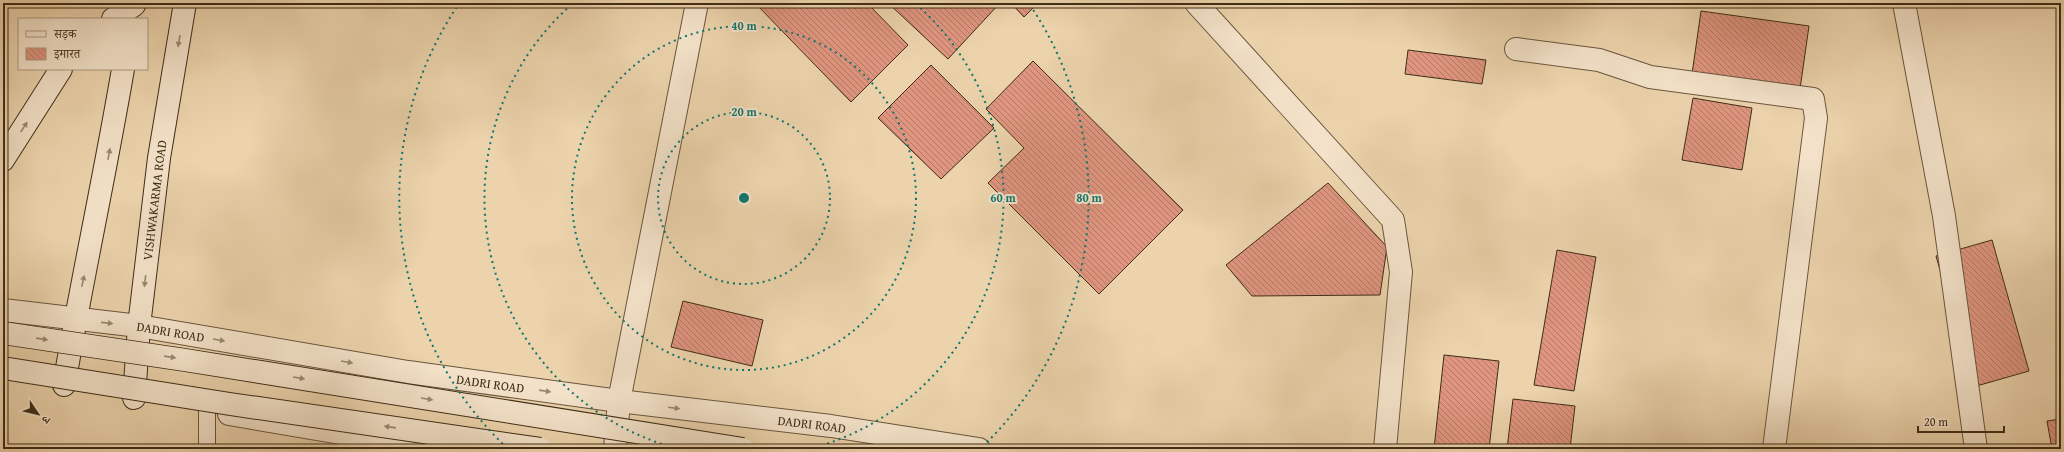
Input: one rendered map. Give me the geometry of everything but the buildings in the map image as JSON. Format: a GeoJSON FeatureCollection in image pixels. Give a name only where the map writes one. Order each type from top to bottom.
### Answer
{"type":"FeatureCollection","features":[{"type":"Feature","properties":{"kind":"street","name":"VISHWAKARMA ROAD"},"geometry":{"type":"LineString","coordinates":[[134,398],[139,326],[159,158],[185,3]]}},
{"type":"Feature","properties":{"kind":"street"},"geometry":{"type":"LineString","coordinates":[[615,449],[619,401],[697,3]]}},
{"type":"Feature","properties":{"kind":"street"},"geometry":{"type":"LineString","coordinates":[[1196,3],[1393,220],[1401,272],[1385,449]]}},
{"type":"Feature","properties":{"kind":"street"},"geometry":{"type":"LineString","coordinates":[[1904,3],[1944,216],[1976,449]]}},
{"type":"Feature","properties":{"kind":"street"},"geometry":{"type":"LineString","coordinates":[[115,18],[133,9]]}},
{"type":"Feature","properties":{"kind":"street"},"geometry":{"type":"LineString","coordinates":[[1516,49],[1599,60],[1650,77],[1813,99],[1816,118],[1774,449]]}},
{"type":"Feature","properties":{"kind":"street"},"geometry":{"type":"LineString","coordinates":[[3,160],[61,70]]}},
{"type":"Feature","properties":{"kind":"street"},"geometry":{"type":"LineString","coordinates":[[64,385],[75,320],[108,160],[123,70]]}},
{"type":"Feature","properties":{"kind":"street","name":"DADRI ROAD"},"geometry":{"type":"LineString","coordinates":[[3,310],[75,320],[139,326],[408,372],[619,401],[831,426],[979,449]]}},
{"type":"Feature","properties":{"kind":"street"},"geometry":{"type":"LineString","coordinates":[[3,333],[185,360],[743,449]]}},
{"type":"Feature","properties":{"kind":"street"},"geometry":{"type":"LineString","coordinates":[[3,368],[237,405],[540,449]]}},
{"type":"Feature","properties":{"kind":"street"},"geometry":{"type":"LineString","coordinates":[[3,377],[64,385],[409,447],[435,449]]}},
{"type":"Feature","properties":{"kind":"lane"},"geometry":{"type":"LineString","coordinates":[[207,410],[207,449]]}}]}
